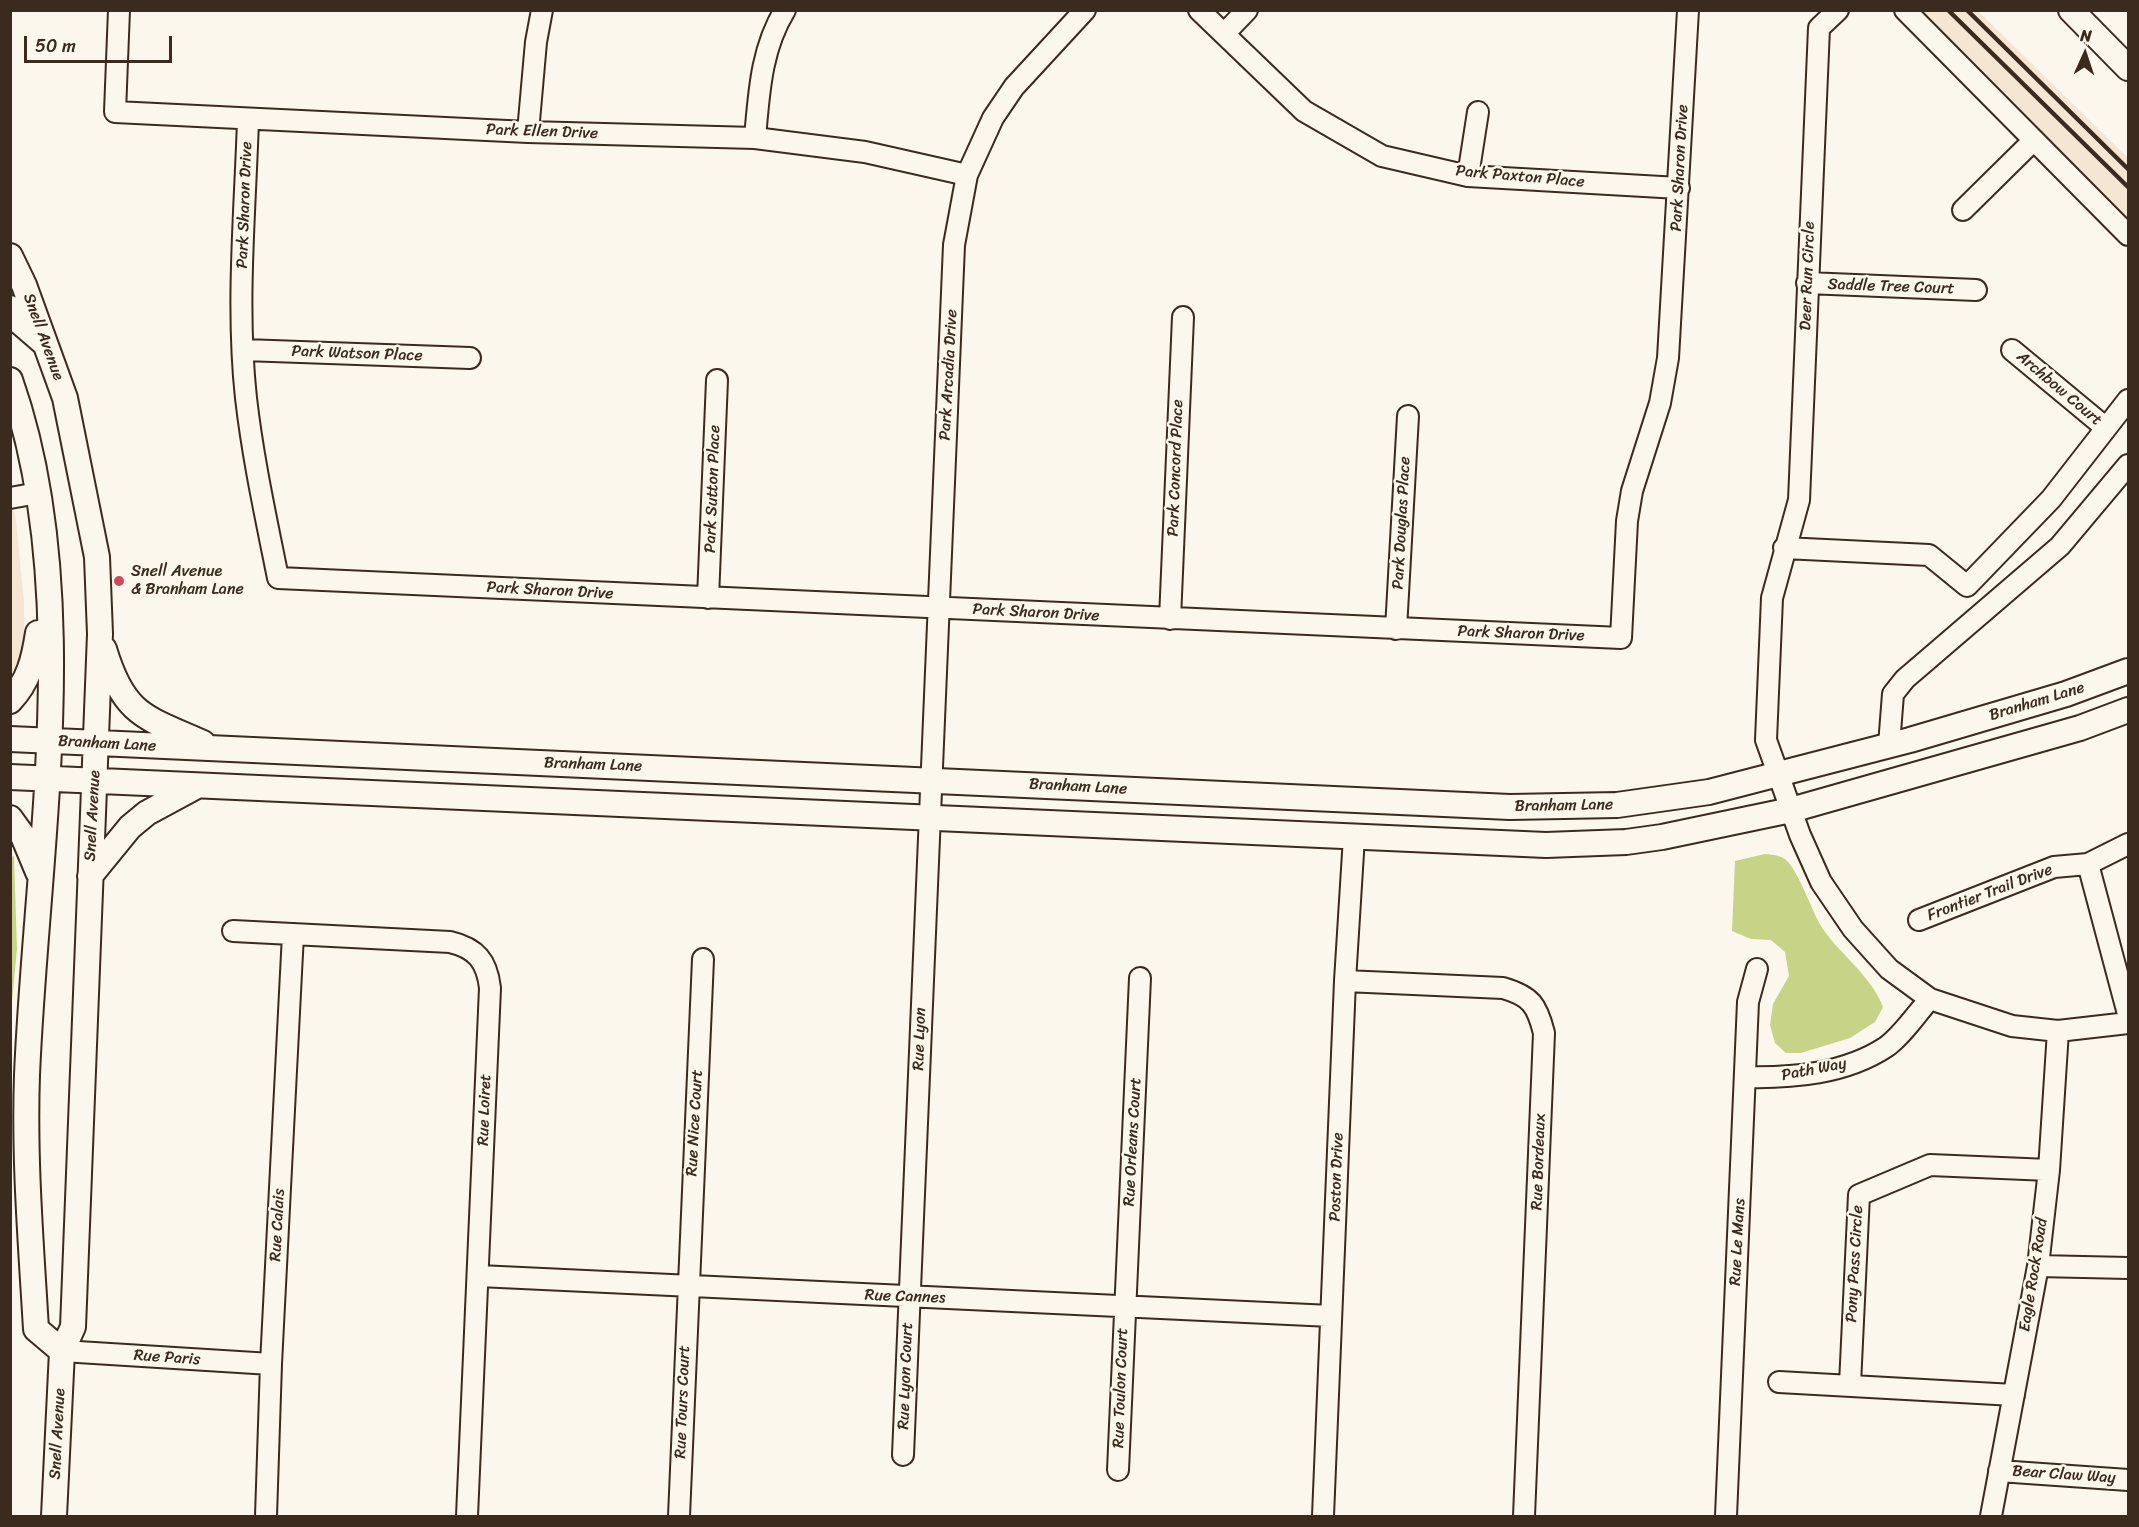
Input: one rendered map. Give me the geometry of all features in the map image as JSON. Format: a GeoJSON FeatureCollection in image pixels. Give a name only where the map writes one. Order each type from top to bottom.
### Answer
{"type":"FeatureCollection","features":[{"type":"Feature","properties":{"kind":"main road"},"geometry":{"type":"LineString","coordinates":[[2071,10],[2128,68]]}},
{"type":"Feature","properties":{"kind":"main road","name":"Snell Avenue"},"geometry":{"type":"LineString","coordinates":[[10,256],[46,344],[64,398],[97,557],[100,634],[73,1327],[62,1351],[54,1516]]}},
{"type":"Feature","properties":{"kind":"main road"},"geometry":{"type":"LineString","coordinates":[[10,308],[15,318],[46,344]]}},
{"type":"Feature","properties":{"kind":"main road"},"geometry":{"type":"LineString","coordinates":[[10,380],[18,401],[38,493],[49,575],[49,741],[27,1076],[26,1161],[36,1329],[62,1351]]}},
{"type":"Feature","properties":{"kind":"main road"},"geometry":{"type":"LineString","coordinates":[[10,701],[27,677],[34,660],[49,575]]}},
{"type":"Feature","properties":{"kind":"main road"},"geometry":{"type":"LineString","coordinates":[[100,634],[111,671],[126,701],[148,720],[217,749]]}},
{"type":"Feature","properties":{"kind":"main road","name":"Branham Lane"},"geometry":{"type":"LineString","coordinates":[[10,740],[1510,807],[1617,805],[1709,792],[1779,774],[2066,694],[2128,671]]}},
{"type":"Feature","properties":{"kind":"main road"},"geometry":{"type":"LineString","coordinates":[[10,777],[1354,837],[1546,844],[1626,842],[1662,837],[1791,810],[2080,728],[2128,710]]}},
{"type":"Feature","properties":{"kind":"main road"},"geometry":{"type":"LineString","coordinates":[[90,876],[129,827],[147,813],[197,786]]}},
{"type":"Feature","properties":{"kind":"main road"},"geometry":{"type":"LineString","coordinates":[[10,818],[35,858],[40,880]]}},
{"type":"Feature","properties":{"kind":"street","name":"Park Ellen Drive"},"geometry":{"type":"LineString","coordinates":[[119,10],[115,112],[528,132],[755,138],[865,152],[967,175]]}},
{"type":"Feature","properties":{"kind":"street"},"geometry":{"type":"LineString","coordinates":[[528,132],[536,42],[542,10]]}},
{"type":"Feature","properties":{"kind":"street"},"geometry":{"type":"LineString","coordinates":[[755,138],[760,72],[777,23],[785,10]]}},
{"type":"Feature","properties":{"kind":"street","name":"Park Arcadia Drive"},"geometry":{"type":"LineString","coordinates":[[931,780],[954,245],[967,175],[993,118],[1014,87],[1085,10]]}},
{"type":"Feature","properties":{"kind":"street","name":"Park Paxton Place"},"geometry":{"type":"LineString","coordinates":[[1199,10],[1304,111],[1382,156],[1468,176],[1679,188]]}},
{"type":"Feature","properties":{"kind":"street"},"geometry":{"type":"LineString","coordinates":[[1224,34],[1247,10]]}},
{"type":"Feature","properties":{"kind":"street","name":"Park Sharon Drive"},"geometry":{"type":"LineString","coordinates":[[248,120],[241,303],[246,397],[256,470],[278,578],[1621,638],[1627,521],[1632,491],[1659,403],[1668,358],[1688,10]]}},
{"type":"Feature","properties":{"kind":"street","name":"Deer Run Circle"},"geometry":{"type":"LineString","coordinates":[[1838,10],[1819,28],[1799,500],[1772,597],[1766,740],[1791,810],[1821,882],[1853,929],[1888,969],[1930,999],[2012,1026],[2058,1031],[2128,1023]]}},
{"type":"Feature","properties":{"kind":"street"},"geometry":{"type":"LineString","coordinates":[[1905,10],[2128,235]]}},
{"type":"Feature","properties":{"kind":"street"},"geometry":{"type":"LineString","coordinates":[[1468,176],[1478,112]]}},
{"type":"Feature","properties":{"kind":"street"},"geometry":{"type":"LineString","coordinates":[[1963,210],[2034,140]]}},
{"type":"Feature","properties":{"kind":"street","name":"Saddle Tree Court"},"geometry":{"type":"LineString","coordinates":[[1807,283],[1976,290]]}},
{"type":"Feature","properties":{"kind":"street","name":"Park Concord Place"},"geometry":{"type":"LineString","coordinates":[[1170,619],[1183,317]]}},
{"type":"Feature","properties":{"kind":"street","name":"Park Watson Place"},"geometry":{"type":"LineString","coordinates":[[244,350],[470,358]]}},
{"type":"Feature","properties":{"kind":"street","name":"Archbow Court"},"geometry":{"type":"LineString","coordinates":[[2012,350],[2106,428]]}},
{"type":"Feature","properties":{"kind":"street","name":"Park Sutton Place"},"geometry":{"type":"LineString","coordinates":[[708,598],[717,380]]}},
{"type":"Feature","properties":{"kind":"street"},"geometry":{"type":"LineString","coordinates":[[1784,548],[1929,555],[1967,586],[2050,499],[2128,400]]}},
{"type":"Feature","properties":{"kind":"street","name":"Park Douglas Place"},"geometry":{"type":"LineString","coordinates":[[1396,629],[1408,416]]}},
{"type":"Feature","properties":{"kind":"street"},"geometry":{"type":"LineString","coordinates":[[1889,745],[1893,694],[1905,679],[2060,546],[2128,465]]}},
{"type":"Feature","properties":{"kind":"street"},"geometry":{"type":"LineString","coordinates":[[10,498],[38,493]]}},
{"type":"Feature","properties":{"kind":"street","name":"Rue Lyon"},"geometry":{"type":"LineString","coordinates":[[909,1297],[931,780]]}},
{"type":"Feature","properties":{"kind":"street","name":"Poston Drive"},"geometry":{"type":"LineString","coordinates":[[1323,1516],[1345,981],[1354,837]]}},
{"type":"Feature","properties":{"kind":"street","name":"Frontier Trail Drive"},"geometry":{"type":"LineString","coordinates":[[1919,920],[2054,867],[2088,864],[2128,844]]}},
{"type":"Feature","properties":{"kind":"street"},"geometry":{"type":"LineString","coordinates":[[2088,864],[2128,1014]]}},
{"type":"Feature","properties":{"kind":"street","name":"Rue Loiret"},"geometry":{"type":"LineString","coordinates":[[233,931],[450,942],[466,946],[480,956],[488,971],[490,988],[467,1516]]}},
{"type":"Feature","properties":{"kind":"street","name":"Rue Calais"},"geometry":{"type":"LineString","coordinates":[[266,1516],[271,1364],[293,934]]}},
{"type":"Feature","properties":{"kind":"street","name":"Rue Nice Court"},"geometry":{"type":"LineString","coordinates":[[688,1287],[703,959]]}},
{"type":"Feature","properties":{"kind":"street","name":"Rue Le Mans"},"geometry":{"type":"LineString","coordinates":[[1726,1516],[1748,1002],[1757,969]]}},
{"type":"Feature","properties":{"kind":"street","name":"Rue Orleans Court"},"geometry":{"type":"LineString","coordinates":[[1125,1306],[1140,978]]}},
{"type":"Feature","properties":{"kind":"street","name":"Rue Bordeaux"},"geometry":{"type":"LineString","coordinates":[[1345,981],[1503,988],[1522,994],[1539,1010],[1544,1033],[1524,1516]]}},
{"type":"Feature","properties":{"kind":"street","name":"Path Way"},"geometry":{"type":"LineString","coordinates":[[1746,1077],[1784,1078],[1841,1068],[1887,1047],[1930,999]]}},
{"type":"Feature","properties":{"kind":"street","name":"Eagle Rock Road"},"geometry":{"type":"LineString","coordinates":[[1991,1516],[2038,1266],[2049,1170],[2058,1031]]}},
{"type":"Feature","properties":{"kind":"street","name":"Pony Pass Circle"},"geometry":{"type":"LineString","coordinates":[[1850,1384],[1859,1195],[1930,1165],[2049,1170]]}},
{"type":"Feature","properties":{"kind":"street"},"geometry":{"type":"LineString","coordinates":[[2038,1266],[2128,1268]]}},
{"type":"Feature","properties":{"kind":"street","name":"Rue Cannes"},"geometry":{"type":"LineString","coordinates":[[478,1276],[1331,1316]]}},
{"type":"Feature","properties":{"kind":"street","name":"Rue Tours Court"},"geometry":{"type":"LineString","coordinates":[[679,1516],[688,1287]]}},
{"type":"Feature","properties":{"kind":"street","name":"Rue Lyon Court"},"geometry":{"type":"LineString","coordinates":[[903,1455],[909,1297]]}},
{"type":"Feature","properties":{"kind":"street","name":"Rue Toulon Court"},"geometry":{"type":"LineString","coordinates":[[1118,1470],[1125,1306]]}},
{"type":"Feature","properties":{"kind":"street","name":"Rue Paris"},"geometry":{"type":"LineString","coordinates":[[62,1351],[271,1364]]}},
{"type":"Feature","properties":{"kind":"street"},"geometry":{"type":"LineString","coordinates":[[1779,1382],[1850,1384],[2014,1395]]}},
{"type":"Feature","properties":{"kind":"street","name":"Bear Claw Way"},"geometry":{"type":"LineString","coordinates":[[1999,1471],[2128,1480]]}},
{"type":"Feature","properties":{"kind":"shaded area"},"geometry":{"type":"Polygon","coordinates":[[[1915,11],[1978,11],[2128,158],[2128,222],[1915,11]]]}},
{"type":"Feature","properties":{"kind":"shaded area"},"geometry":{"type":"Polygon","coordinates":[[[10,491],[16,520],[24,602],[24,661],[10,690],[10,491]]]}},
{"type":"Feature","properties":{"kind":"green space"},"geometry":{"type":"Polygon","coordinates":[[[1765,854],[1781,857],[1791,865],[1821,926],[1878,995],[1883,1007],[1875,1022],[1850,1038],[1801,1053],[1786,1053],[1775,1043],[1770,1025],[1773,1004],[1789,976],[1785,952],[1771,940],[1751,939],[1732,931],[1735,861],[1765,854]]]}},
{"type":"Feature","properties":{"kind":"green space"},"geometry":{"type":"Polygon","coordinates":[[[14,856],[17,949],[11,1012],[10,857],[14,856]]]}},
{"type":"Feature","properties":{"kind":"railway"},"geometry":{"type":"LineString","coordinates":[[1948,10],[2128,187]]}},
{"type":"Feature","properties":{"kind":"railway"},"geometry":{"type":"LineString","coordinates":[[1967,10],[2128,169]]}},
{"type":"Feature","properties":{"kind":"place","name":"Snell Avenue & Branham Lane"},"geometry":{"type":"Point","coordinates":[119,581]}}]}
